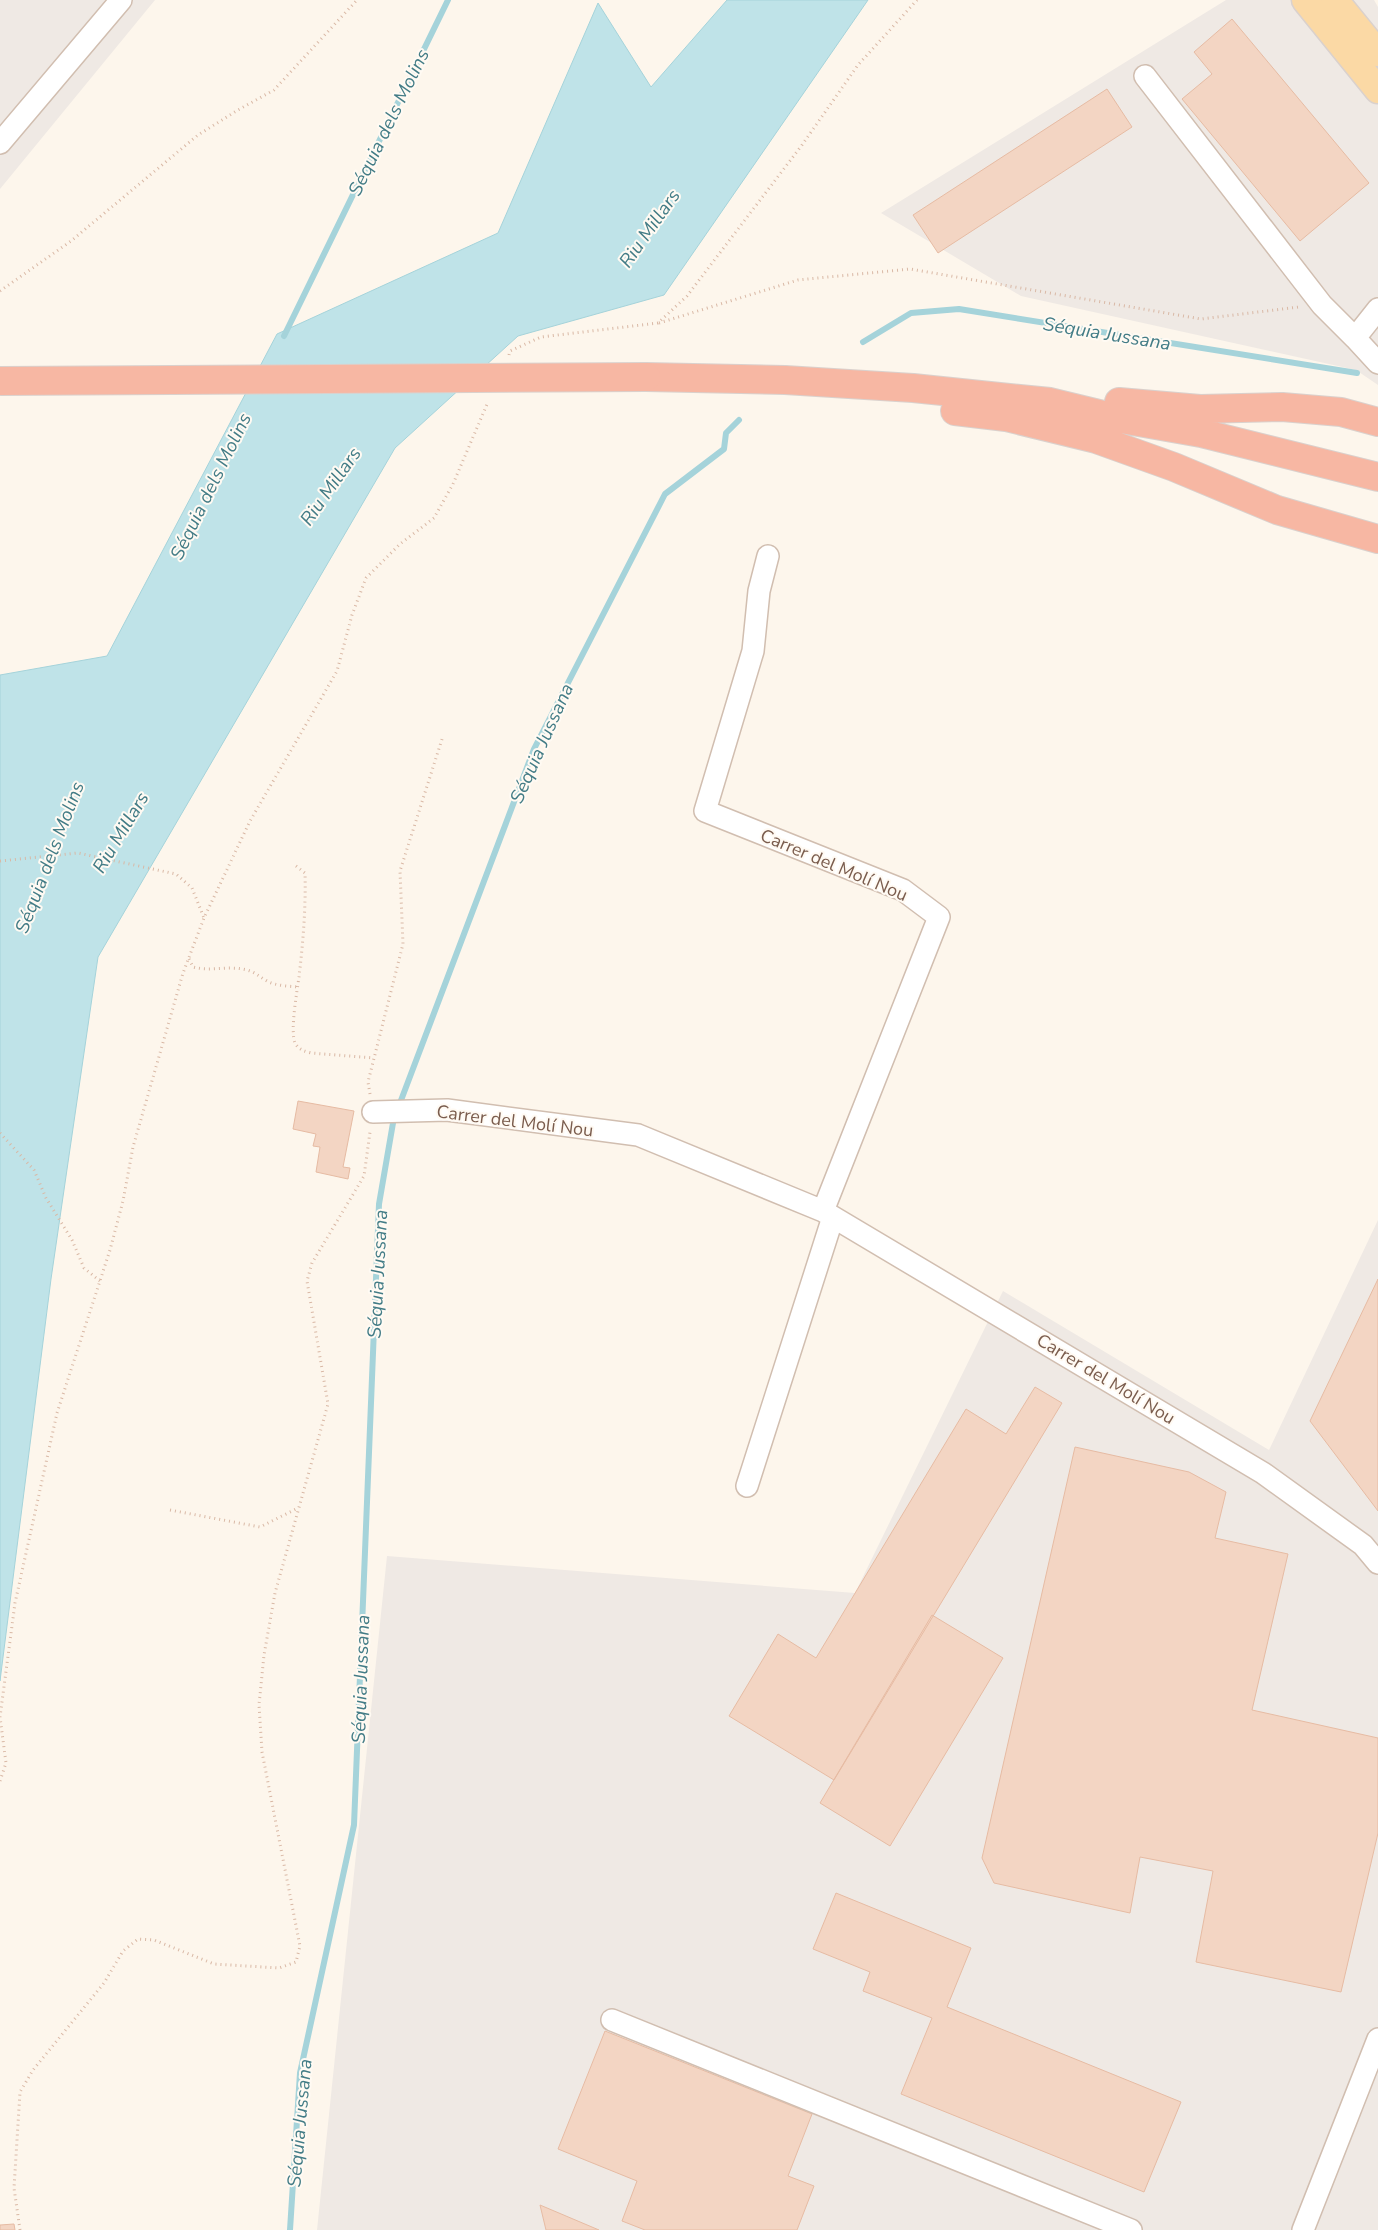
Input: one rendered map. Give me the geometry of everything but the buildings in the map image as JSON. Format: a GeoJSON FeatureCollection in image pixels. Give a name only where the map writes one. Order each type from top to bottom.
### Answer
{"type":"FeatureCollection","features":[{"type":"Feature","properties":{"kind":"highway"},"geometry":{"type":"LineString","coordinates":[[0,382],[646,377],[785,380],[913,388],[1050,402],[1116,418],[1201,433],[1378,477]]}},
{"type":"Feature","properties":{"kind":"highway"},"geometry":{"type":"LineString","coordinates":[[913,388],[941,409],[1006,417],[1096,439],[1174,467],[1276,510],[1378,539]]}},
{"type":"Feature","properties":{"kind":"highway"},"geometry":{"type":"LineString","coordinates":[[1050,402],[1094,398],[1122,403],[1200,409],[1282,407],[1341,412],[1378,422]]}},
{"type":"Feature","properties":{"kind":"main road"},"geometry":{"type":"LineString","coordinates":[[1305,0],[1378,90]]}},
{"type":"Feature","properties":{"kind":"main road"},"geometry":{"type":"LineString","coordinates":[[1335,0],[1378,53]]}},
{"type":"Feature","properties":{"kind":"street"},"geometry":{"type":"LineString","coordinates":[[0,143],[121,0]]}},
{"type":"Feature","properties":{"kind":"street"},"geometry":{"type":"LineString","coordinates":[[1145,76],[1322,305],[1378,363]]}},
{"type":"Feature","properties":{"kind":"street"},"geometry":{"type":"LineString","coordinates":[[1355,338],[1378,310]]}},
{"type":"Feature","properties":{"kind":"street","name":"Carrer del Molí Nou"},"geometry":{"type":"LineString","coordinates":[[768,556],[759,591],[753,651],[705,812],[903,890],[939,918],[828,1214]]}},
{"type":"Feature","properties":{"kind":"street","name":"Carrer del Molí Nou"},"geometry":{"type":"LineString","coordinates":[[373,1112],[447,1110],[638,1135],[828,1214],[1263,1473],[1363,1545],[1378,1563]]}},
{"type":"Feature","properties":{"kind":"street"},"geometry":{"type":"LineString","coordinates":[[747,1486],[828,1214]]}},
{"type":"Feature","properties":{"kind":"street"},"geometry":{"type":"LineString","coordinates":[[612,2020],[1131,2230]]}},
{"type":"Feature","properties":{"kind":"street"},"geometry":{"type":"LineString","coordinates":[[1303,2230],[1378,2039]]}},
{"type":"Feature","properties":{"kind":"path"},"geometry":{"type":"LineString","coordinates":[[0,291],[71,241],[198,135],[274,90],[357,0]]}},
{"type":"Feature","properties":{"kind":"path"},"geometry":{"type":"LineString","coordinates":[[658,323],[688,296],[802,146],[858,65],[917,0]]}},
{"type":"Feature","properties":{"kind":"path"},"geometry":{"type":"LineString","coordinates":[[506,360],[510,351],[541,337],[658,323],[798,280],[910,269],[1201,319],[1322,305]]}},
{"type":"Feature","properties":{"kind":"path"},"geometry":{"type":"LineString","coordinates":[[0,1781],[6,1763],[0,1717],[15,1603],[57,1413],[100,1281],[123,1201],[133,1147],[188,958],[204,918],[250,821],[336,671],[352,615],[366,578],[400,544],[434,518],[453,484],[491,395]]}},
{"type":"Feature","properties":{"kind":"path"},"geometry":{"type":"LineString","coordinates":[[20,2230],[14,2188],[20,2092],[33,2070],[104,1983],[123,1951],[138,1939],[154,1940],[214,1964],[278,1968],[296,1962],[300,1946],[262,1752],[259,1705],[264,1655],[275,1593],[328,1404],[307,1281],[312,1263],[364,1176],[373,1112],[368,1082],[403,944],[400,871],[443,736]]}},
{"type":"Feature","properties":{"kind":"path"},"geometry":{"type":"LineString","coordinates":[[0,861],[78,853],[176,874],[192,888],[204,918]]}},
{"type":"Feature","properties":{"kind":"path"},"geometry":{"type":"LineString","coordinates":[[296,866],[305,873],[305,884],[295,1007],[295,1042],[301,1050],[324,1055],[374,1058]]}},
{"type":"Feature","properties":{"kind":"path"},"geometry":{"type":"LineString","coordinates":[[188,958],[193,967],[206,970],[222,968],[247,970],[261,975],[268,981],[298,987]]}},
{"type":"Feature","properties":{"kind":"path"},"geometry":{"type":"LineString","coordinates":[[0,1132],[34,1170],[46,1198],[72,1240],[84,1268],[100,1281]]}},
{"type":"Feature","properties":{"kind":"path"},"geometry":{"type":"LineString","coordinates":[[170,1510],[260,1528],[299,1508]]}},
{"type":"Feature","properties":{"kind":"shaded area"},"geometry":{"type":"Polygon","coordinates":[[[0,0],[155,0],[0,189],[0,0]]]}},
{"type":"Feature","properties":{"kind":"shaded area"},"geometry":{"type":"Polygon","coordinates":[[[1226,0],[1374,0],[1378,7],[1378,385],[1356,370],[1021,296],[881,213],[1226,0]]]}},
{"type":"Feature","properties":{"kind":"shaded area"},"geometry":{"type":"Polygon","coordinates":[[[1378,1220],[1378,2230],[317,2230],[387,1556],[855,1593],[1003,1291],[1269,1450],[1378,1220]]]}},
{"type":"Feature","properties":{"kind":"water","name":"Riu Millars"},"geometry":{"type":"Polygon","coordinates":[[[727,0],[868,0],[664,295],[518,336],[395,448],[98,957],[51,1279],[0,1681],[0,675],[107,656],[277,334],[498,233],[598,3],[651,87],[727,0]]]}},
{"type":"Feature","properties":{"kind":"waterway","name":"Séquia dels Molins"},"geometry":{"type":"LineString","coordinates":[[284,336],[448,0]]}},
{"type":"Feature","properties":{"kind":"waterway","name":"Séquia Jussana"},"geometry":{"type":"LineString","coordinates":[[863,342],[911,313],[959,309],[1357,373]]}},
{"type":"Feature","properties":{"kind":"waterway","name":"Séquia Jussana"},"geometry":{"type":"LineString","coordinates":[[400,1103],[534,749],[665,494],[724,449],[726,433],[739,420]]}},
{"type":"Feature","properties":{"kind":"waterway","name":"Séquia Jussana"},"geometry":{"type":"LineString","coordinates":[[290,2230],[300,2073],[354,1825],[379,1204],[393,1123]]}}]}
